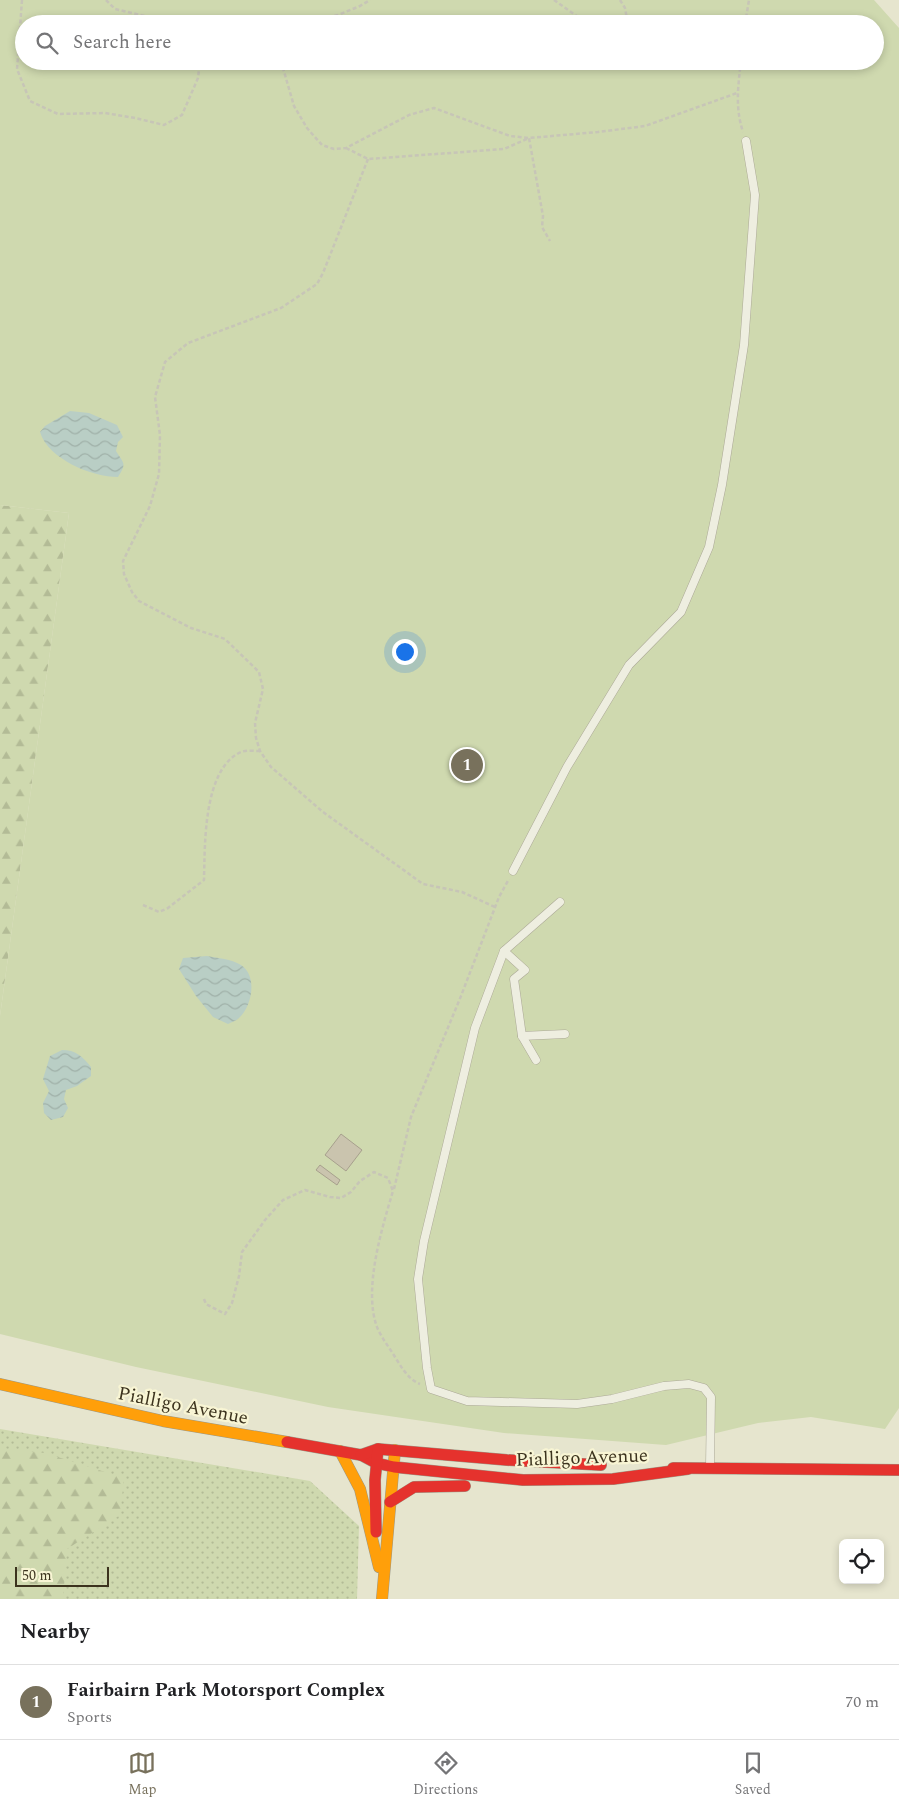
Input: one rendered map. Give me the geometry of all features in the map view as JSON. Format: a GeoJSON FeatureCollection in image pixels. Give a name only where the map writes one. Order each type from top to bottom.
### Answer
{"type":"FeatureCollection","features":[{"type":"Feature","properties":{"kind":"main road","name":"Pialligo Avenue"},"geometry":{"type":"LineString","coordinates":[[0,1384],[163,1421],[361,1455],[376,1463],[394,1467],[523,1480],[613,1478],[688,1469]]}},
{"type":"Feature","properties":{"kind":"main road","name":"Pialligo Avenue"},"geometry":{"type":"LineString","coordinates":[[361,1455],[378,1449],[507,1460],[688,1469],[899,1470]]}},
{"type":"Feature","properties":{"kind":"main road"},"geometry":{"type":"LineString","coordinates":[[378,1449],[375,1508],[379,1567]]}},
{"type":"Feature","properties":{"kind":"main road"},"geometry":{"type":"LineString","coordinates":[[382,1599],[388,1551],[395,1450]]}},
{"type":"Feature","properties":{"kind":"main road"},"geometry":{"type":"LineString","coordinates":[[340,1451],[360,1489],[384,1584]]}},
{"type":"Feature","properties":{"kind":"main road"},"geometry":{"type":"LineString","coordinates":[[390,1502],[414,1487],[493,1486],[523,1480]]}},
{"type":"Feature","properties":{"kind":"lane"},"geometry":{"type":"LineString","coordinates":[[513,871],[567,767],[629,665],[681,612],[709,547],[722,485],[744,345],[755,195],[746,140]]}},
{"type":"Feature","properties":{"kind":"lane"},"geometry":{"type":"LineString","coordinates":[[560,902],[504,951],[475,1028],[424,1241],[418,1279],[427,1368],[431,1389],[467,1401],[577,1404],[612,1400],[664,1386],[689,1384],[704,1388],[711,1397],[710,1469]]}},
{"type":"Feature","properties":{"kind":"lane"},"geometry":{"type":"LineString","coordinates":[[504,951],[525,970],[514,979],[522,1036],[536,1060]]}},
{"type":"Feature","properties":{"kind":"lane"},"geometry":{"type":"LineString","coordinates":[[522,1036],[565,1034]]}},
{"type":"Feature","properties":{"kind":"path"},"geometry":{"type":"LineString","coordinates":[[21,15],[22,0]]}},
{"type":"Feature","properties":{"kind":"path"},"geometry":{"type":"LineString","coordinates":[[106,0],[115,9],[141,15]]}},
{"type":"Feature","properties":{"kind":"path"},"geometry":{"type":"LineString","coordinates":[[338,15],[370,0]]}},
{"type":"Feature","properties":{"kind":"path"},"geometry":{"type":"LineString","coordinates":[[554,0],[575,15]]}},
{"type":"Feature","properties":{"kind":"path"},"geometry":{"type":"LineString","coordinates":[[620,0],[625,8],[626,15]]}},
{"type":"Feature","properties":{"kind":"path"},"geometry":{"type":"LineString","coordinates":[[747,15],[749,0]]}},
{"type":"Feature","properties":{"kind":"path"},"geometry":{"type":"LineString","coordinates":[[17,70],[30,101],[58,114],[105,113],[164,125],[182,115],[198,78],[199,70]]}},
{"type":"Feature","properties":{"kind":"path"},"geometry":{"type":"LineString","coordinates":[[284,70],[294,106],[307,128],[322,146],[334,149],[346,148],[409,115],[434,108],[510,136],[529,138],[644,126],[737,93]]}},
{"type":"Feature","properties":{"kind":"path"},"geometry":{"type":"LineString","coordinates":[[740,70],[737,93],[738,115],[746,140]]}},
{"type":"Feature","properties":{"kind":"path"},"geometry":{"type":"LineString","coordinates":[[346,148],[368,159],[504,150],[529,138]]}},
{"type":"Feature","properties":{"kind":"path"},"geometry":{"type":"LineString","coordinates":[[529,138],[543,216],[542,227],[550,241]]}},
{"type":"Feature","properties":{"kind":"path"},"geometry":{"type":"LineString","coordinates":[[368,159],[317,284],[281,308],[188,343],[165,362],[154,397],[160,435],[159,474],[150,506],[123,561],[124,574],[132,592],[139,601],[191,628],[225,639],[259,672],[264,689],[255,723],[256,738],[260,751],[271,767],[323,812],[423,884],[462,892],[495,907]]}},
{"type":"Feature","properties":{"kind":"path"},"geometry":{"type":"LineString","coordinates":[[143,905],[159,912],[168,908],[204,880],[208,811],[216,778],[233,757],[243,751],[260,751]]}},
{"type":"Feature","properties":{"kind":"path"},"geometry":{"type":"LineString","coordinates":[[431,1389],[413,1382],[377,1328],[371,1291],[373,1276],[386,1214],[411,1116],[461,996],[495,907],[513,871]]}},
{"type":"Feature","properties":{"kind":"path"},"geometry":{"type":"LineString","coordinates":[[204,1300],[206,1304],[225,1314],[232,1303],[239,1276],[242,1252],[265,1220],[283,1200],[305,1190],[341,1198],[351,1192],[360,1181],[374,1172],[388,1178],[393,1191]]}},
{"type":"Feature","properties":{"kind":"green space"},"geometry":{"type":"Polygon","coordinates":[[[0,0],[874,0],[899,28],[899,1408],[885,1429],[811,1417],[758,1423],[666,1445],[504,1433],[328,1407],[136,1367],[0,1334],[0,1016],[69,513],[0,505],[0,0]]]}},
{"type":"Feature","properties":{"kind":"green space"},"geometry":{"type":"Polygon","coordinates":[[[0,505],[69,513],[0,1016],[0,505]]]}},
{"type":"Feature","properties":{"kind":"green space"},"geometry":{"type":"Polygon","coordinates":[[[0,1429],[310,1481],[359,1526],[357,1599],[0,1599],[0,1429]]]}},
{"type":"Feature","properties":{"kind":"green space"},"geometry":{"type":"Polygon","coordinates":[[[0,1448],[45,1453],[124,1478],[120,1515],[67,1549],[63,1599],[0,1599],[0,1448]]]}},
{"type":"Feature","properties":{"kind":"water"},"geometry":{"type":"Polygon","coordinates":[[[70,411],[89,413],[117,425],[123,437],[118,442],[116,451],[123,461],[123,469],[118,477],[96,474],[72,465],[61,458],[45,442],[40,432],[45,426],[70,411]]]}},
{"type":"Feature","properties":{"kind":"water"},"geometry":{"type":"Polygon","coordinates":[[[207,956],[237,963],[250,976],[250,999],[244,1013],[228,1024],[213,1017],[196,996],[179,969],[183,958],[207,956]]]}},
{"type":"Feature","properties":{"kind":"water"},"geometry":{"type":"Polygon","coordinates":[[[62,1050],[75,1052],[82,1057],[91,1067],[91,1076],[77,1086],[66,1090],[64,1099],[68,1108],[63,1117],[51,1120],[44,1113],[43,1103],[49,1091],[43,1079],[50,1056],[62,1050]]]}},
{"type":"Feature","properties":{"kind":"building"},"geometry":{"type":"Polygon","coordinates":[[[341,1134],[362,1150],[346,1171],[325,1155],[341,1134]]]}},
{"type":"Feature","properties":{"kind":"building"},"geometry":{"type":"Polygon","coordinates":[[[320,1165],[340,1180],[337,1185],[316,1170],[320,1165]]]}},
{"type":"Feature","properties":{"kind":"traffic: slow"},"geometry":{"type":"LineString","coordinates":[[0,1384],[163,1421],[287,1442]]}},
{"type":"Feature","properties":{"kind":"traffic: slow"},"geometry":{"type":"LineString","coordinates":[[382,1599],[395,1450]]}},
{"type":"Feature","properties":{"kind":"traffic: slow"},"geometry":{"type":"LineString","coordinates":[[340,1451],[360,1489],[379,1567]]}},
{"type":"Feature","properties":{"kind":"traffic: jam"},"geometry":{"type":"LineString","coordinates":[[287,1442],[361,1455],[376,1463],[394,1467],[523,1480],[613,1479],[688,1469]]}},
{"type":"Feature","properties":{"kind":"traffic: jam"},"geometry":{"type":"LineString","coordinates":[[376,1532],[375,1480],[378,1449]]}},
{"type":"Feature","properties":{"kind":"traffic: jam"},"geometry":{"type":"LineString","coordinates":[[361,1455],[378,1449],[507,1460],[601,1465]]}},
{"type":"Feature","properties":{"kind":"traffic: jam"},"geometry":{"type":"LineString","coordinates":[[673,1468],[899,1470]]}},
{"type":"Feature","properties":{"kind":"traffic: jam"},"geometry":{"type":"LineString","coordinates":[[390,1502],[414,1487],[465,1486]]}},
{"type":"Feature","properties":{"kind":"place","name":"Fairbairn Park Motorsport Complex"},"geometry":{"type":"Point","coordinates":[467,765]}}]}
